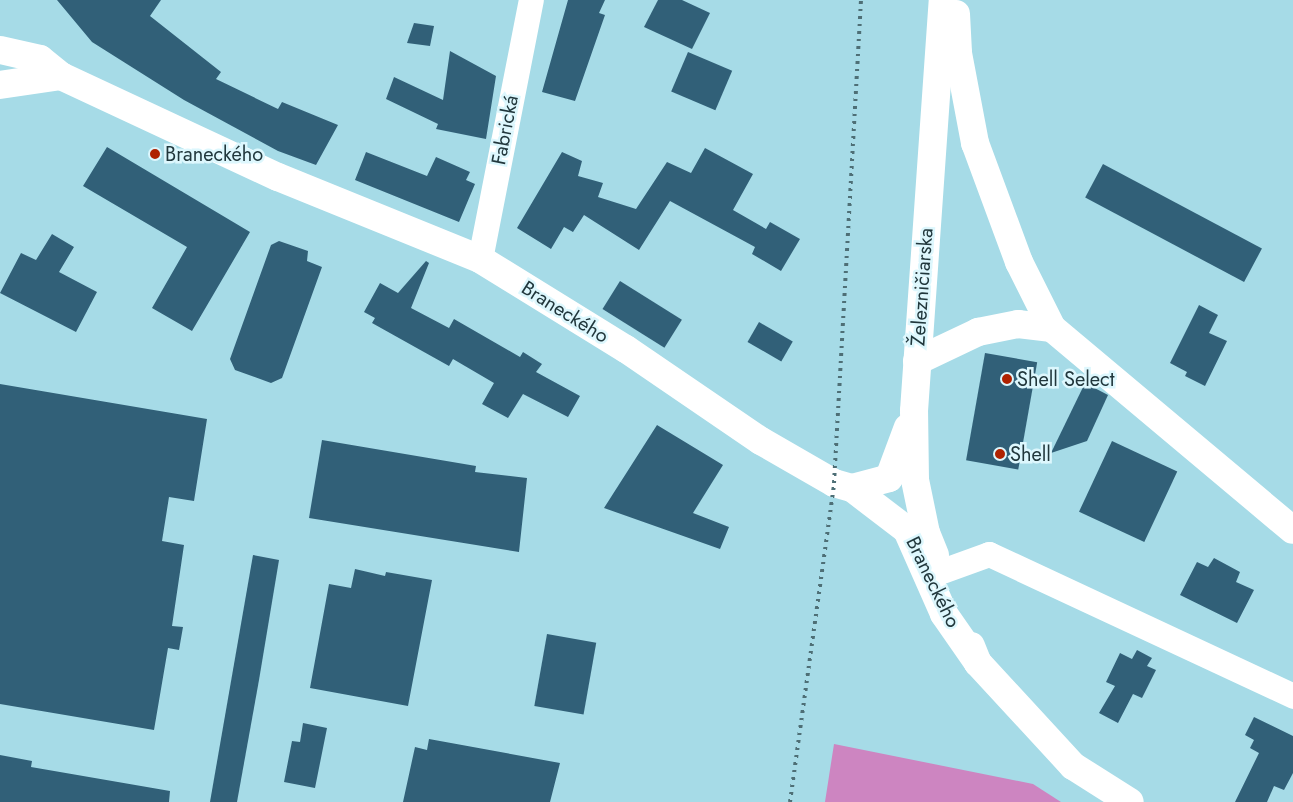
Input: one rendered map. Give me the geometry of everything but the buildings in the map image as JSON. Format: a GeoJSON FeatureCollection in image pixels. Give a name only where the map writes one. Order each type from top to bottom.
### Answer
{"type":"FeatureCollection","features":[{"type":"Feature","properties":{"kind":"street","name":"Fabrická"},"geometry":{"type":"LineString","coordinates":[[480,259],[531,0]]}},
{"type":"Feature","properties":{"kind":"street","name":"Železničiarska"},"geometry":{"type":"LineString","coordinates":[[943,0],[917,361],[914,411],[914,480],[926,533],[978,663]]}},
{"type":"Feature","properties":{"kind":"street"},"geometry":{"type":"LineString","coordinates":[[955,0],[958,53],[975,144],[1019,262],[1052,328],[1293,530]]}},
{"type":"Feature","properties":{"kind":"street","name":"Braneckého"},"geometry":{"type":"LineString","coordinates":[[0,50],[40,59],[61,76],[278,177],[480,259],[626,349],[761,441],[834,482],[852,488],[907,530],[944,614],[978,663]]}},
{"type":"Feature","properties":{"kind":"street"},"geometry":{"type":"LineString","coordinates":[[0,85],[61,76]]}},
{"type":"Feature","properties":{"kind":"street"},"geometry":{"type":"LineString","coordinates":[[917,361],[978,332],[1018,324],[1052,328]]}},
{"type":"Feature","properties":{"kind":"street"},"geometry":{"type":"LineString","coordinates":[[852,488],[889,478],[914,411]]}},
{"type":"Feature","properties":{"kind":"street","name":"Braneckého"},"geometry":{"type":"LineString","coordinates":[[942,571],[989,554],[1293,696]]}},
{"type":"Feature","properties":{"kind":"street"},"geometry":{"type":"LineString","coordinates":[[978,663],[1073,766],[1130,802]]}},
{"type":"Feature","properties":{"kind":"shaded area"},"geometry":{"type":"Polygon","coordinates":[[[834,744],[1033,784],[1061,802],[825,802],[834,744]]]}},
{"type":"Feature","properties":{"kind":"railway"},"geometry":{"type":"LineString","coordinates":[[790,802],[834,483],[861,0]]}},
{"type":"Feature","properties":{"kind":"place","name":"Braneckého"},"geometry":{"type":"Point","coordinates":[155,154]}},
{"type":"Feature","properties":{"kind":"place","name":"Shell Select"},"geometry":{"type":"Point","coordinates":[1007,379]}},
{"type":"Feature","properties":{"kind":"place","name":"Shell"},"geometry":{"type":"Point","coordinates":[1000,454]}}]}
